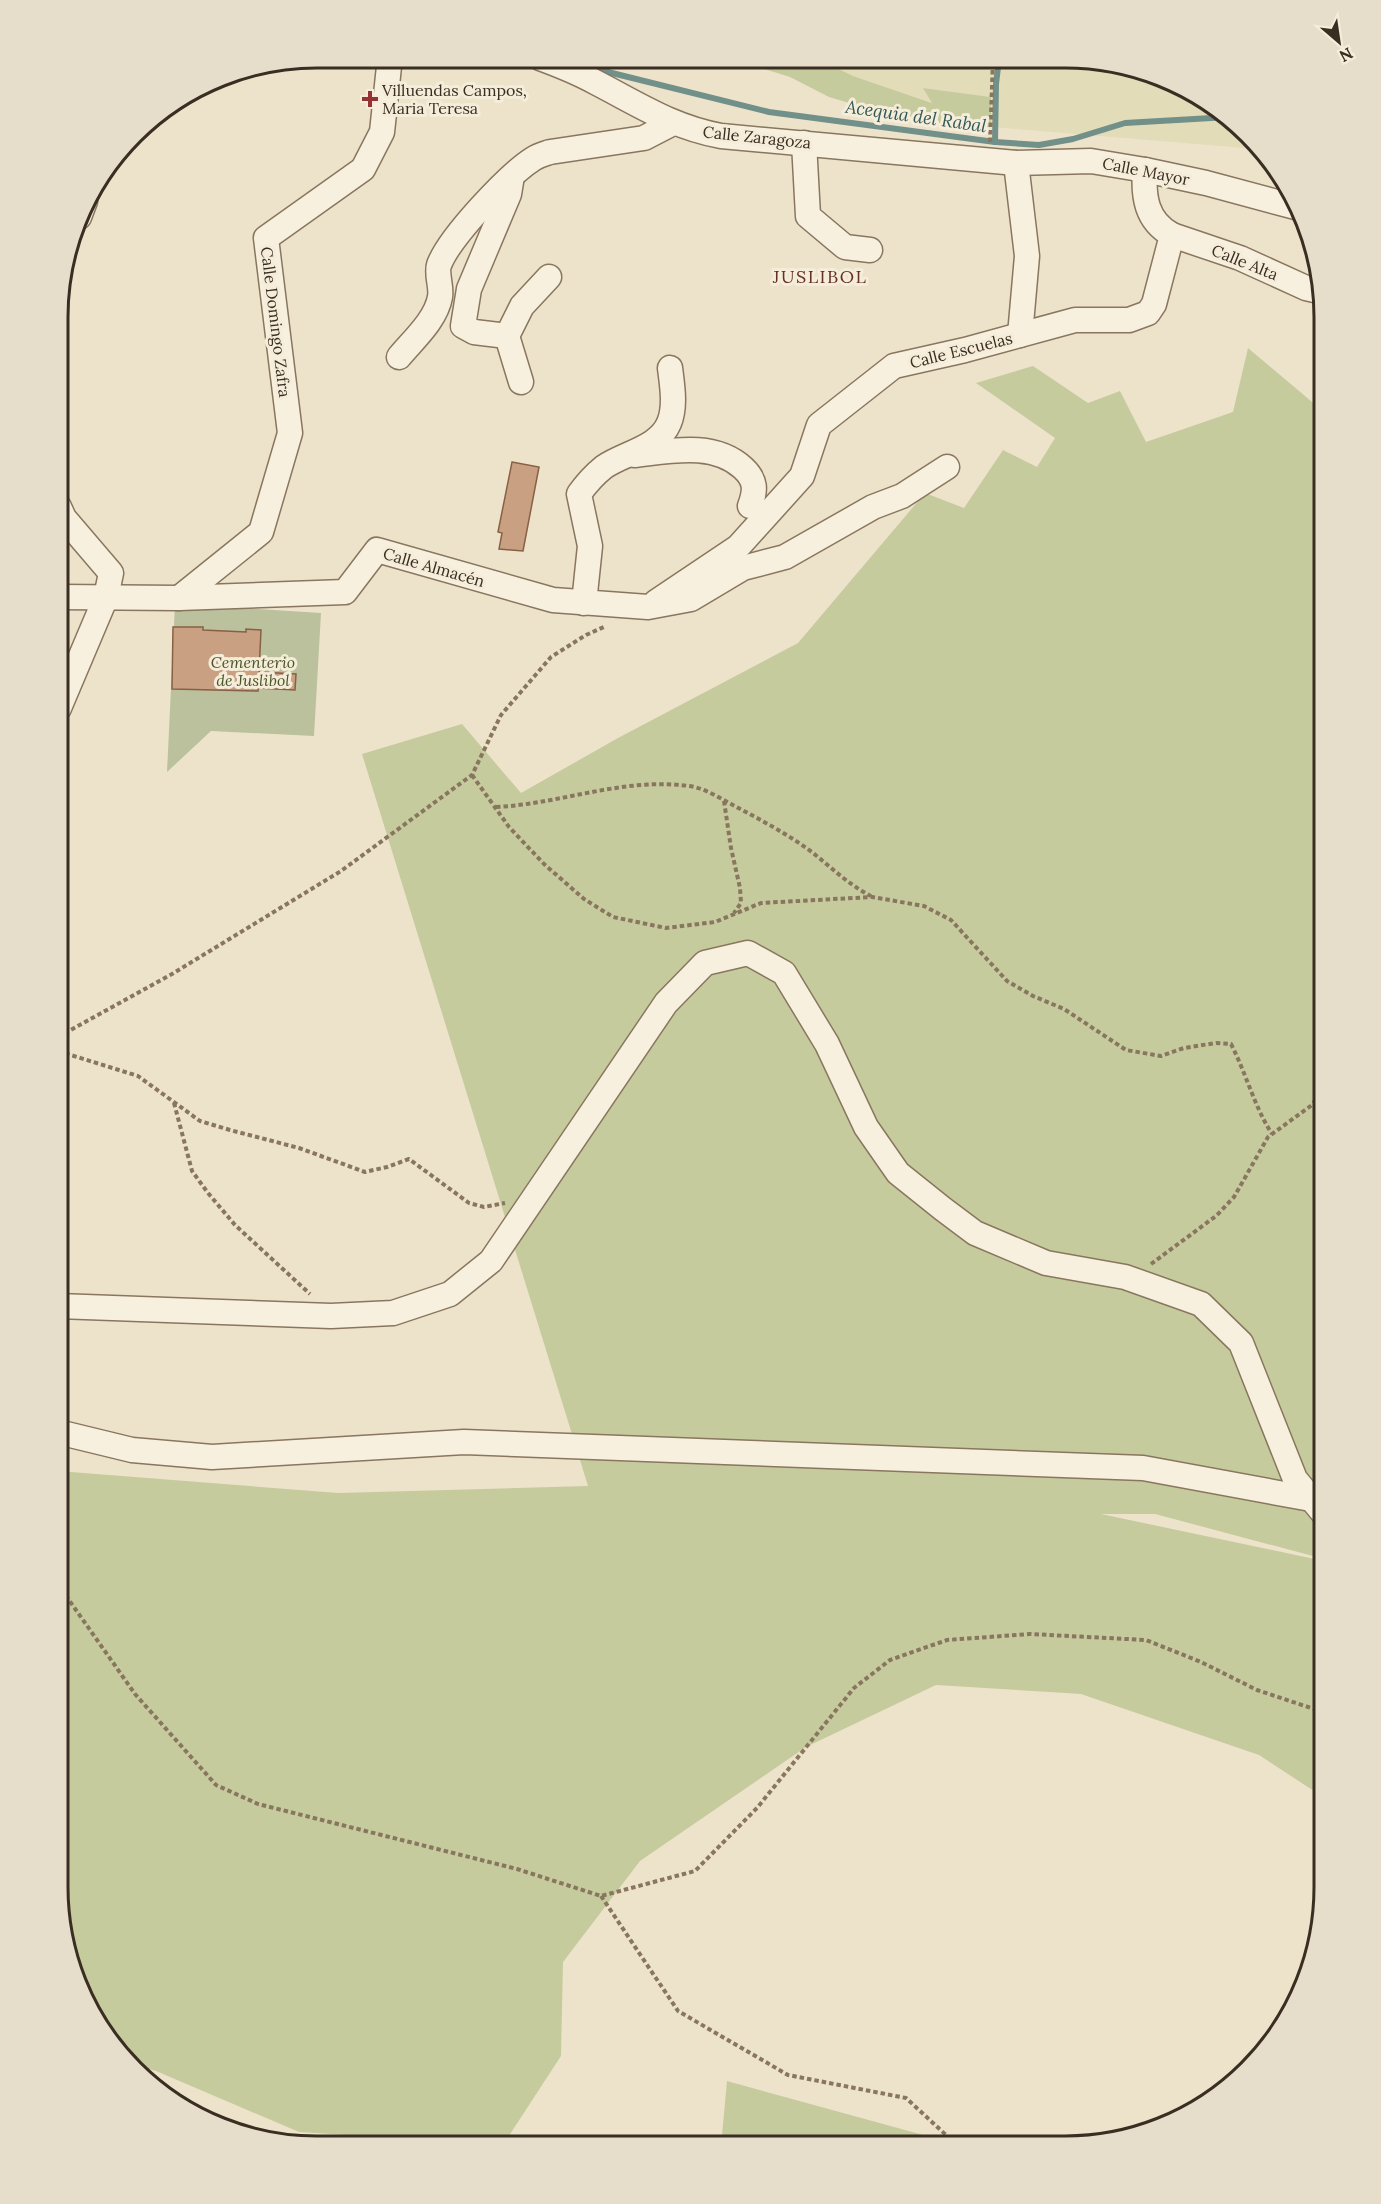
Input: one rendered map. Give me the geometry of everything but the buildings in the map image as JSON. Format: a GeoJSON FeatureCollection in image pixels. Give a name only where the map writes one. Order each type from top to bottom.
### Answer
{"type":"FeatureCollection","features":[{"type":"Feature","properties":{"kind":"street","name":"Calle Domingo Zafra"},"geometry":{"type":"LineString","coordinates":[[179,598],[261,532],[290,433],[266,238],[363,169],[382,132],[389,68]]}},
{"type":"Feature","properties":{"kind":"street","name":"Calle Zaragoza"},"geometry":{"type":"LineString","coordinates":[[567,68],[643,109],[700,132],[721,136],[989,160]]}},
{"type":"Feature","properties":{"kind":"street"},"geometry":{"type":"LineString","coordinates":[[399,357],[437,308],[441,297],[438,267],[465,226],[534,158],[645,138],[673,123]]}},
{"type":"Feature","properties":{"kind":"street"},"geometry":{"type":"LineString","coordinates":[[804,143],[807,216],[845,247],[870,250]]}},
{"type":"Feature","properties":{"kind":"street","name":"Calle Mayor"},"geometry":{"type":"LineString","coordinates":[[989,160],[1016,163],[1090,160],[1206,183],[1287,205]]}},
{"type":"Feature","properties":{"kind":"street"},"geometry":{"type":"LineString","coordinates":[[1016,163],[1027,256],[1020,335]]}},
{"type":"Feature","properties":{"kind":"street"},"geometry":{"type":"LineString","coordinates":[[1145,170],[1143,191],[1147,205],[1155,221],[1172,235]]}},
{"type":"Feature","properties":{"kind":"street"},"geometry":{"type":"LineString","coordinates":[[507,336],[474,332],[463,326],[469,289],[509,194],[512,178]]}},
{"type":"Feature","properties":{"kind":"street","name":"Calle Escuelas"},"geometry":{"type":"LineString","coordinates":[[648,607],[738,547],[802,476],[819,425],[894,366],[1075,320],[1129,320],[1148,313],[1154,304],[1172,235]]}},
{"type":"Feature","properties":{"kind":"street","name":"Calle Alta"},"geometry":{"type":"LineString","coordinates":[[1172,235],[1240,258],[1312,289]]}},
{"type":"Feature","properties":{"kind":"street"},"geometry":{"type":"LineString","coordinates":[[521,382],[507,336],[522,306],[549,277]]}},
{"type":"Feature","properties":{"kind":"street"},"geometry":{"type":"LineString","coordinates":[[584,603],[590,546],[579,494],[605,466],[662,434],[670,423],[673,399],[670,368]]}},
{"type":"Feature","properties":{"kind":"street"},"geometry":{"type":"LineString","coordinates":[[626,456],[681,450],[713,452],[736,461],[751,475],[755,485],[750,506]]}},
{"type":"Feature","properties":{"kind":"street","name":"Calle Almacén"},"geometry":{"type":"LineString","coordinates":[[68,597],[179,598],[345,592],[377,550],[553,600],[648,607],[691,599],[742,568],[785,557],[873,507],[902,496],[947,467]]}},
{"type":"Feature","properties":{"kind":"street"},"geometry":{"type":"LineString","coordinates":[[68,523],[111,573],[106,597],[68,687]]}},
{"type":"Feature","properties":{"kind":"street"},"geometry":{"type":"LineString","coordinates":[[68,1305],[331,1316],[393,1313],[450,1294],[491,1261],[666,1003],[705,963],[748,953],[784,974],[826,1044],[866,1127],[898,1173],[975,1233],[1046,1263],[1136,1281],[1201,1304],[1241,1343],[1295,1479],[1314,1502]]}},
{"type":"Feature","properties":{"kind":"street"},"geometry":{"type":"LineString","coordinates":[[68,1434],[132,1450],[212,1457],[464,1442],[1143,1468],[1314,1505]]}},
{"type":"Feature","properties":{"kind":"path"},"geometry":{"type":"LineString","coordinates":[[990,134],[993,68]]}},
{"type":"Feature","properties":{"kind":"path"},"geometry":{"type":"LineString","coordinates":[[68,1031],[172,974],[341,871],[472,775],[501,715],[551,657],[586,635],[607,626]]}},
{"type":"Feature","properties":{"kind":"path"},"geometry":{"type":"LineString","coordinates":[[472,775],[509,827],[544,864],[584,899],[613,917],[666,928],[716,922],[761,903],[872,897],[924,906],[951,920],[1007,981],[1033,996],[1064,1009],[1126,1050],[1161,1056],[1184,1048],[1216,1043],[1231,1044],[1243,1067],[1261,1117],[1272,1134]]}},
{"type":"Feature","properties":{"kind":"path"},"geometry":{"type":"LineString","coordinates":[[495,807],[521,806],[588,791],[640,785],[692,786],[724,800],[797,842],[859,890],[872,897]]}},
{"type":"Feature","properties":{"kind":"path"},"geometry":{"type":"LineString","coordinates":[[724,800],[740,888],[741,903],[734,914]]}},
{"type":"Feature","properties":{"kind":"path"},"geometry":{"type":"LineString","coordinates":[[68,1054],[138,1076],[200,1121],[299,1148],[365,1172],[387,1167],[409,1158],[469,1203],[484,1208],[534,1198]]}},
{"type":"Feature","properties":{"kind":"path"},"geometry":{"type":"LineString","coordinates":[[173,1102],[192,1171],[208,1193],[236,1226],[321,1302],[331,1316]]}},
{"type":"Feature","properties":{"kind":"path"},"geometry":{"type":"LineString","coordinates":[[1136,1281],[1167,1251],[1216,1216],[1234,1197],[1272,1134],[1314,1102]]}},
{"type":"Feature","properties":{"kind":"path"},"geometry":{"type":"LineString","coordinates":[[68,1599],[135,1694],[216,1785],[258,1804],[517,1869],[601,1896],[695,1871],[756,1808],[854,1689],[890,1660],[947,1640],[1030,1634],[1146,1640],[1201,1662],[1257,1690],[1314,1709]]}},
{"type":"Feature","properties":{"kind":"path"},"geometry":{"type":"LineString","coordinates":[[601,1896],[678,2011],[788,2075],[906,2098],[947,2136]]}},
{"type":"Feature","properties":{"kind":"shaded area"},"geometry":{"type":"Polygon","coordinates":[[[837,68],[1081,68],[1113,72],[1160,86],[1175,93],[1203,109],[1229,129],[1249,148],[991,127],[991,97],[924,88],[933,103],[853,76],[837,68]]]}},
{"type":"Feature","properties":{"kind":"green space"},"geometry":{"type":"Polygon","coordinates":[[[761,68],[837,68],[853,76],[932,103],[923,88],[991,97],[991,127],[920,124],[829,97],[790,77],[761,68]]]}},
{"type":"Feature","properties":{"kind":"green space"},"geometry":{"type":"Polygon","coordinates":[[[1248,348],[1314,404],[1314,1556],[1155,1514],[1101,1514],[1314,1559],[1314,1791],[1259,1755],[1081,1694],[936,1685],[806,1747],[640,1861],[563,1962],[561,2056],[509,2136],[362,2136],[299,2132],[144,2068],[109,2026],[93,1998],[86,1983],[72,1936],[68,1904],[68,1472],[338,1493],[588,1486],[362,754],[462,724],[521,793],[618,738],[798,643],[925,493],[964,508],[1003,450],[1037,467],[1055,438],[976,383],[1033,366],[1088,403],[1120,391],[1146,442],[1233,412],[1248,348]]]}},
{"type":"Feature","properties":{"kind":"green space","name":"Cementerio de Juslibol"},"geometry":{"type":"Polygon","coordinates":[[[175,604],[321,613],[314,736],[211,731],[167,772],[175,604]]]}},
{"type":"Feature","properties":{"kind":"green space"},"geometry":{"type":"Polygon","coordinates":[[[727,2081],[927,2136],[722,2136],[727,2081]]]}},
{"type":"Feature","properties":{"kind":"waterway","name":"Acequia del Rabal"},"geometry":{"type":"LineString","coordinates":[[601,68],[608,72],[769,112],[995,142],[1039,145],[1073,139],[1125,123],[1214,118]]}},
{"type":"Feature","properties":{"kind":"waterway"},"geometry":{"type":"LineString","coordinates":[[995,142],[998,68]]}},
{"type":"Feature","properties":{"kind":"place","name":"Villuendas Campos, Maria Teresa"},"geometry":{"type":"Point","coordinates":[370,99]}},
{"type":"Feature","properties":{"kind":"district","name":"JUSLIBOL"},"geometry":{"type":"Point","coordinates":[820,276]}}]}
